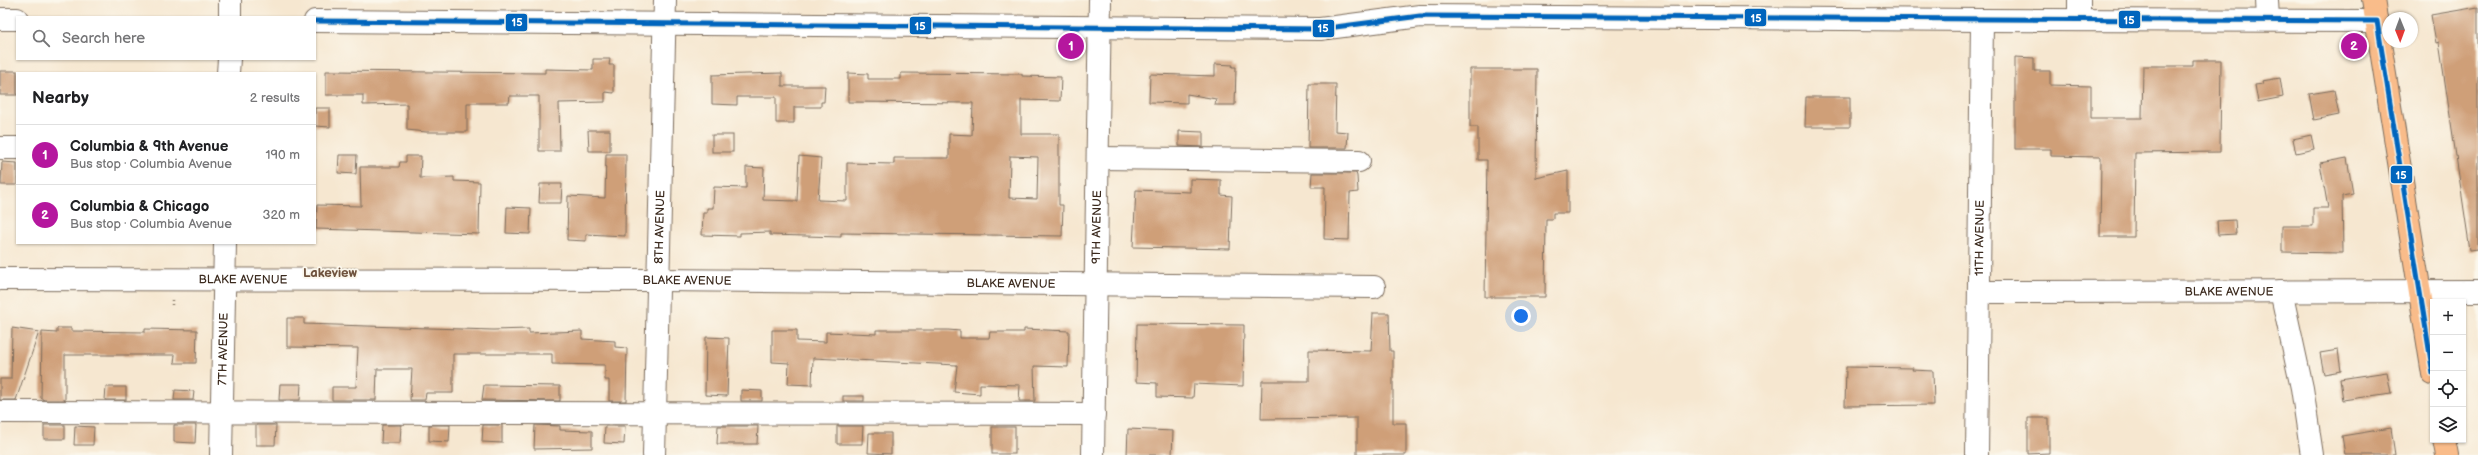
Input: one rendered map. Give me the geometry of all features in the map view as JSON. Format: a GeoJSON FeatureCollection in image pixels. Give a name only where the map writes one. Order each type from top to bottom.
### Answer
{"type":"FeatureCollection","features":[{"type":"Feature","properties":{"kind":"main road"},"geometry":{"type":"LineString","coordinates":[[2375,10],[2432,371]]}},
{"type":"Feature","properties":{"kind":"main road"},"geometry":{"type":"LineString","coordinates":[[2444,443],[2446,455]]}},
{"type":"Feature","properties":{"kind":"street"},"geometry":{"type":"LineString","coordinates":[[230,0],[230,16]]}},
{"type":"Feature","properties":{"kind":"street","name":"8TH AVENUE"},"geometry":{"type":"LineString","coordinates":[[654,455],[665,0]]}},
{"type":"Feature","properties":{"kind":"street","name":"9TH AVENUE"},"geometry":{"type":"LineString","coordinates":[[1093,455],[1099,158],[1100,0]]}},
{"type":"Feature","properties":{"kind":"street"},"geometry":{"type":"LineString","coordinates":[[316,21],[664,25],[1320,29],[1420,16],[1982,20],[2079,10],[2375,10]]}},
{"type":"Feature","properties":{"kind":"street"},"geometry":{"type":"LineString","coordinates":[[0,19],[16,19]]}},
{"type":"Feature","properties":{"kind":"street","name":"11TH AVENUE"},"geometry":{"type":"LineString","coordinates":[[1977,455],[1982,20]]}},
{"type":"Feature","properties":{"kind":"street"},"geometry":{"type":"LineString","coordinates":[[228,72],[229,60]]}},
{"type":"Feature","properties":{"kind":"street"},"geometry":{"type":"LineString","coordinates":[[0,148],[16,148]]}},
{"type":"Feature","properties":{"kind":"street"},"geometry":{"type":"LineString","coordinates":[[1099,158],[1359,161]]}},
{"type":"Feature","properties":{"kind":"street","name":"7TH AVENUE"},"geometry":{"type":"LineString","coordinates":[[221,455],[225,244]]}},
{"type":"Feature","properties":{"kind":"street","name":"BLAKE AVENUE"},"geometry":{"type":"LineString","coordinates":[[0,279],[224,281],[658,280],[1374,287]]}},
{"type":"Feature","properties":{"kind":"street"},"geometry":{"type":"LineString","coordinates":[[2281,291],[2302,388],[2312,455]]}},
{"type":"Feature","properties":{"kind":"street","name":"BLAKE AVENUE"},"geometry":{"type":"LineString","coordinates":[[1980,292],[2478,291]]}},
{"type":"Feature","properties":{"kind":"street"},"geometry":{"type":"LineString","coordinates":[[0,412],[1094,414]]}},
{"type":"Feature","properties":{"kind":"building"},"geometry":{"type":"Polygon","coordinates":[[[2478,7],[2478,249],[2470,250],[2439,42],[2436,43],[2431,15],[2478,7]]]}},
{"type":"Feature","properties":{"kind":"building"},"geometry":{"type":"Polygon","coordinates":[[[2015,57],[2034,58],[2034,71],[2050,71],[2050,85],[2091,86],[2091,118],[2142,118],[2143,66],[2193,66],[2193,60],[2221,60],[2220,152],[2135,153],[2134,237],[2100,237],[2101,157],[2051,156],[2051,149],[2015,149],[2015,57]]]}},
{"type":"Feature","properties":{"kind":"building"},"geometry":{"type":"Polygon","coordinates":[[[593,59],[610,59],[609,65],[614,65],[614,93],[605,92],[605,102],[559,103],[560,151],[539,151],[539,96],[510,96],[509,103],[467,103],[467,132],[426,132],[407,130],[407,104],[363,105],[363,95],[326,95],[326,71],[545,73],[545,69],[593,70],[593,59]]]}},
{"type":"Feature","properties":{"kind":"building"},"geometry":{"type":"Polygon","coordinates":[[[1215,64],[1233,65],[1232,67],[1236,67],[1235,105],[1215,105],[1216,99],[1187,94],[1187,103],[1149,102],[1150,74],[1215,76],[1215,64]]]}},
{"type":"Feature","properties":{"kind":"building"},"geometry":{"type":"Polygon","coordinates":[[[1470,69],[1537,69],[1536,178],[1568,171],[1568,213],[1553,213],[1553,219],[1546,219],[1545,297],[1485,297],[1487,160],[1478,160],[1478,127],[1470,127],[1470,69]]]}},
{"type":"Feature","properties":{"kind":"building"},"geometry":{"type":"Polygon","coordinates":[[[0,71],[17,71],[16,95],[0,95],[0,71]]]}},
{"type":"Feature","properties":{"kind":"building"},"geometry":{"type":"Polygon","coordinates":[[[782,73],[782,86],[825,86],[824,102],[821,102],[821,107],[794,107],[794,123],[776,123],[776,97],[737,97],[737,105],[712,104],[712,75],[782,73]]]}},
{"type":"Feature","properties":{"kind":"building"},"geometry":{"type":"Polygon","coordinates":[[[848,73],[868,74],[868,79],[901,79],[901,73],[1022,74],[1022,76],[1061,77],[1060,101],[1021,100],[1021,134],[1059,134],[1059,205],[1063,205],[1062,236],[841,233],[841,237],[770,235],[770,232],[740,233],[740,236],[702,235],[703,213],[707,213],[707,208],[713,208],[714,187],[746,188],[746,167],[764,168],[763,200],[797,201],[799,156],[821,158],[818,200],[847,201],[847,163],[894,164],[894,158],[949,158],[949,134],[972,135],[973,103],[848,102],[848,73]],[[1010,156],[1009,198],[1037,199],[1038,157],[1010,156]]]}},
{"type":"Feature","properties":{"kind":"building"},"geometry":{"type":"Polygon","coordinates":[[[2280,78],[2283,97],[2258,102],[2255,85],[2263,84],[2262,81],[2280,78]]]}},
{"type":"Feature","properties":{"kind":"building"},"geometry":{"type":"Polygon","coordinates":[[[1309,84],[1336,84],[1335,131],[1348,132],[1347,148],[1308,148],[1309,84]]]}},
{"type":"Feature","properties":{"kind":"building"},"geometry":{"type":"Polygon","coordinates":[[[2334,90],[2339,115],[2314,120],[2309,94],[2334,90]]]}},
{"type":"Feature","properties":{"kind":"building"},"geometry":{"type":"Polygon","coordinates":[[[1806,97],[1850,97],[1850,127],[1805,127],[1806,97]]]}},
{"type":"Feature","properties":{"kind":"building"},"geometry":{"type":"Polygon","coordinates":[[[316,108],[330,108],[330,127],[316,126],[316,108]]]}},
{"type":"Feature","properties":{"kind":"building"},"geometry":{"type":"Polygon","coordinates":[[[588,130],[610,130],[610,151],[589,151],[588,130]]]}},
{"type":"Feature","properties":{"kind":"building"},"geometry":{"type":"Polygon","coordinates":[[[1179,131],[1203,132],[1203,147],[1179,146],[1179,131]]]}},
{"type":"Feature","properties":{"kind":"building"},"geometry":{"type":"Polygon","coordinates":[[[712,135],[733,135],[733,152],[712,152],[712,135]]]}},
{"type":"Feature","properties":{"kind":"building"},"geometry":{"type":"Polygon","coordinates":[[[2311,135],[2314,149],[2296,153],[2293,139],[2311,135]]]}},
{"type":"Feature","properties":{"kind":"building"},"geometry":{"type":"Polygon","coordinates":[[[606,154],[626,154],[625,236],[586,234],[586,241],[567,240],[568,196],[605,198],[606,154]]]}},
{"type":"Feature","properties":{"kind":"building"},"geometry":{"type":"Polygon","coordinates":[[[339,155],[357,155],[356,174],[338,173],[339,155]]]}},
{"type":"Feature","properties":{"kind":"building"},"geometry":{"type":"Polygon","coordinates":[[[406,156],[421,156],[420,178],[454,177],[454,181],[480,182],[479,234],[316,229],[317,205],[361,206],[360,167],[399,167],[400,162],[406,162],[406,156]]]}},
{"type":"Feature","properties":{"kind":"building"},"geometry":{"type":"Polygon","coordinates":[[[2347,158],[2353,194],[2342,196],[2343,253],[2282,252],[2282,226],[2313,226],[2313,208],[2328,208],[2320,163],[2347,158]]]}},
{"type":"Feature","properties":{"kind":"building"},"geometry":{"type":"Polygon","coordinates":[[[2,162],[16,163],[16,185],[1,185],[2,162]]]}},
{"type":"Feature","properties":{"kind":"building"},"geometry":{"type":"Polygon","coordinates":[[[1312,173],[1356,173],[1358,192],[1350,193],[1349,240],[1324,239],[1325,187],[1311,187],[1312,173]]]}},
{"type":"Feature","properties":{"kind":"building"},"geometry":{"type":"Polygon","coordinates":[[[1190,179],[1221,180],[1221,195],[1232,196],[1230,249],[1133,247],[1136,190],[1190,192],[1190,179]]]}},
{"type":"Feature","properties":{"kind":"building"},"geometry":{"type":"Polygon","coordinates":[[[540,184],[562,184],[561,203],[539,203],[540,184]]]}},
{"type":"Feature","properties":{"kind":"building"},"geometry":{"type":"Polygon","coordinates":[[[507,207],[531,208],[530,234],[506,233],[507,207]]]}},
{"type":"Feature","properties":{"kind":"building"},"geometry":{"type":"Polygon","coordinates":[[[2235,220],[2236,234],[2218,235],[2217,221],[2235,220]]]}},
{"type":"Feature","properties":{"kind":"building"},"geometry":{"type":"Polygon","coordinates":[[[1373,313],[1389,313],[1390,351],[1393,351],[1393,423],[1406,423],[1406,455],[1357,455],[1357,418],[1261,419],[1262,381],[1309,381],[1309,350],[1371,351],[1373,313]]]}},
{"type":"Feature","properties":{"kind":"building"},"geometry":{"type":"Polygon","coordinates":[[[287,318],[304,318],[304,324],[493,330],[529,329],[529,333],[582,331],[582,339],[615,341],[615,347],[627,348],[626,401],[609,401],[609,380],[605,380],[605,365],[552,364],[552,354],[453,354],[453,393],[426,393],[425,400],[410,400],[412,369],[377,369],[376,400],[332,400],[332,387],[356,387],[358,348],[287,347],[287,318]]]}},
{"type":"Feature","properties":{"kind":"building"},"geometry":{"type":"Polygon","coordinates":[[[1137,324],[1244,325],[1243,386],[1194,384],[1193,398],[1157,397],[1157,383],[1136,382],[1137,324]]]}},
{"type":"Feature","properties":{"kind":"building"},"geometry":{"type":"Polygon","coordinates":[[[12,328],[39,332],[16,400],[0,400],[0,379],[11,379],[12,328]]]}},
{"type":"Feature","properties":{"kind":"building"},"geometry":{"type":"Polygon","coordinates":[[[57,328],[71,328],[71,331],[145,332],[145,329],[197,330],[196,363],[174,363],[175,355],[65,355],[65,400],[44,400],[41,398],[42,332],[57,333],[57,328]]]}},
{"type":"Feature","properties":{"kind":"building"},"geometry":{"type":"Polygon","coordinates":[[[1024,329],[1069,331],[1068,367],[1034,366],[1035,401],[1019,401],[1020,385],[980,384],[980,394],[954,392],[957,365],[813,358],[812,385],[788,384],[789,363],[772,362],[772,330],[797,330],[797,341],[826,342],[826,332],[876,334],[876,330],[948,330],[960,331],[960,338],[989,338],[990,332],[1024,332],[1024,329]]]}},
{"type":"Feature","properties":{"kind":"building"},"geometry":{"type":"Polygon","coordinates":[[[706,337],[729,338],[727,396],[705,395],[706,337]]]}},
{"type":"Feature","properties":{"kind":"building"},"geometry":{"type":"Polygon","coordinates":[[[2338,350],[2341,371],[2324,374],[2320,353],[2338,350]]]}},
{"type":"Feature","properties":{"kind":"building"},"geometry":{"type":"Polygon","coordinates":[[[1846,367],[1913,368],[1912,370],[1933,371],[1934,405],[1845,406],[1846,367]]]}},
{"type":"Feature","properties":{"kind":"building"},"geometry":{"type":"Polygon","coordinates":[[[2387,372],[2391,393],[2343,400],[2340,379],[2387,372]]]}},
{"type":"Feature","properties":{"kind":"building"},"geometry":{"type":"Polygon","coordinates":[[[280,384],[301,384],[300,400],[279,400],[280,384]]]}},
{"type":"Feature","properties":{"kind":"building"},"geometry":{"type":"Polygon","coordinates":[[[484,385],[560,386],[560,401],[482,400],[484,385]]]}},
{"type":"Feature","properties":{"kind":"building"},"geometry":{"type":"Polygon","coordinates":[[[106,387],[126,387],[126,400],[105,400],[106,387]]]}},
{"type":"Feature","properties":{"kind":"building"},"geometry":{"type":"Polygon","coordinates":[[[175,390],[194,391],[193,400],[174,400],[175,390]]]}},
{"type":"Feature","properties":{"kind":"building"},"geometry":{"type":"Polygon","coordinates":[[[741,390],[762,391],[762,401],[741,401],[741,390]]]}},
{"type":"Feature","properties":{"kind":"building"},"geometry":{"type":"Polygon","coordinates":[[[843,396],[864,396],[864,401],[843,401],[843,396]]]}},
{"type":"Feature","properties":{"kind":"building"},"geometry":{"type":"Polygon","coordinates":[[[2028,418],[2049,418],[2049,453],[2028,454],[2028,418]]]}},
{"type":"Feature","properties":{"kind":"building"},"geometry":{"type":"Polygon","coordinates":[[[44,425],[65,425],[65,439],[44,439],[44,425]]]}},
{"type":"Feature","properties":{"kind":"building"},"geometry":{"type":"Polygon","coordinates":[[[174,425],[196,425],[195,443],[174,442],[174,425]]]}},
{"type":"Feature","properties":{"kind":"building"},"geometry":{"type":"Polygon","coordinates":[[[256,425],[276,425],[275,445],[256,445],[256,425]]]}},
{"type":"Feature","properties":{"kind":"building"},"geometry":{"type":"Polygon","coordinates":[[[382,425],[401,425],[400,443],[381,443],[382,425]]]}},
{"type":"Feature","properties":{"kind":"building"},"geometry":{"type":"Polygon","coordinates":[[[429,425],[450,425],[449,442],[429,441],[429,425]]]}},
{"type":"Feature","properties":{"kind":"building"},"geometry":{"type":"Polygon","coordinates":[[[483,425],[502,425],[502,443],[482,442],[483,425]]]}},
{"type":"Feature","properties":{"kind":"building"},"geometry":{"type":"Polygon","coordinates":[[[535,425],[560,426],[560,430],[592,431],[592,448],[534,449],[535,425]]]}},
{"type":"Feature","properties":{"kind":"building"},"geometry":{"type":"Polygon","coordinates":[[[75,426],[94,427],[93,445],[74,445],[75,426]]]}},
{"type":"Feature","properties":{"kind":"building"},"geometry":{"type":"Polygon","coordinates":[[[605,426],[625,426],[624,444],[604,443],[605,426]]]}},
{"type":"Feature","properties":{"kind":"building"},"geometry":{"type":"Polygon","coordinates":[[[718,426],[758,426],[757,444],[717,444],[718,426]]]}},
{"type":"Feature","properties":{"kind":"building"},"geometry":{"type":"Polygon","coordinates":[[[837,426],[863,426],[862,444],[837,444],[837,426]]]}},
{"type":"Feature","properties":{"kind":"building"},"geometry":{"type":"Polygon","coordinates":[[[992,427],[1015,427],[1015,454],[992,454],[992,427]]]}},
{"type":"Feature","properties":{"kind":"building"},"geometry":{"type":"Polygon","coordinates":[[[2391,428],[2395,455],[2345,455],[2342,436],[2391,428]]]}},
{"type":"Feature","properties":{"kind":"building"},"geometry":{"type":"Polygon","coordinates":[[[1128,429],[1173,431],[1172,455],[1127,455],[1128,429]]]}},
{"type":"Feature","properties":{"kind":"building"},"geometry":{"type":"Polygon","coordinates":[[[869,433],[891,433],[891,454],[868,453],[869,433]]]}},
{"type":"Feature","properties":{"kind":"transit line","name":"15"},"geometry":{"type":"LineString","coordinates":[[316,21],[1320,29],[1420,16],[2377,21],[2433,371]]}},
{"type":"Feature","properties":{"kind":"place","name":"Columbia & 9th Avenue"},"geometry":{"type":"Point","coordinates":[1071,46]}},
{"type":"Feature","properties":{"kind":"place","name":"Columbia & Chicago"},"geometry":{"type":"Point","coordinates":[2354,46]}},
{"type":"Feature","properties":{"kind":"district","name":"Lakeview"},"geometry":{"type":"Point","coordinates":[330,273]}}]}
